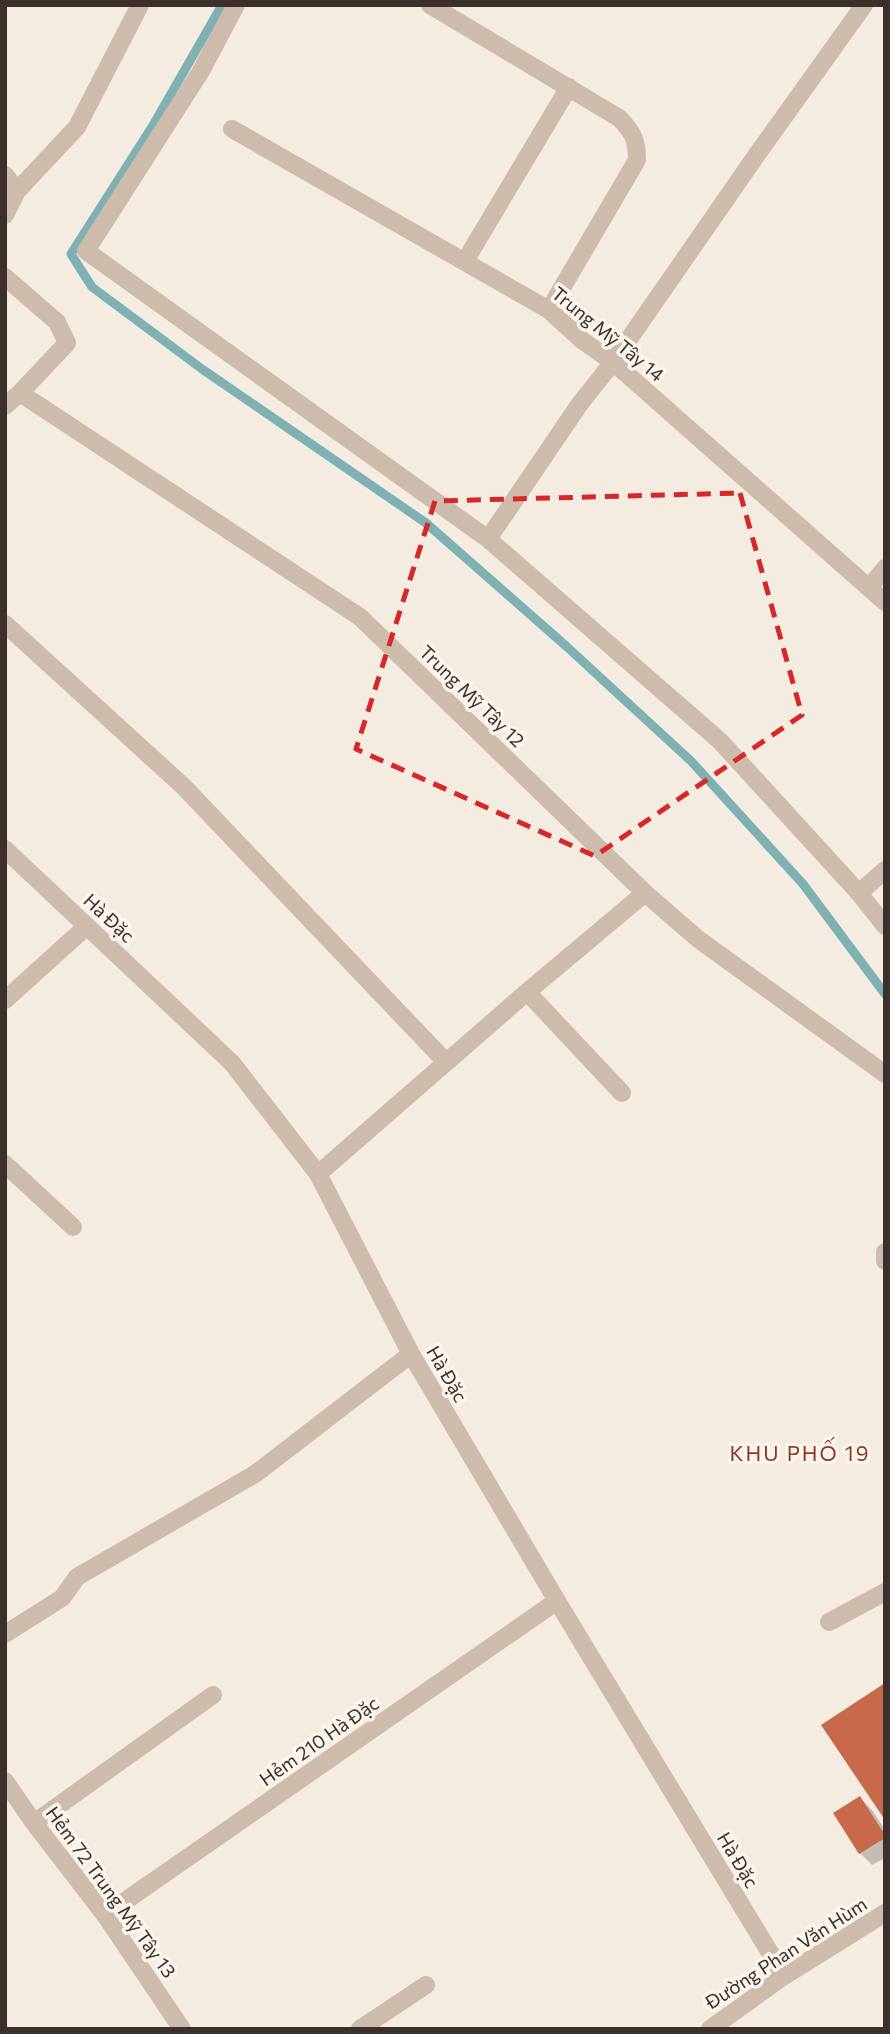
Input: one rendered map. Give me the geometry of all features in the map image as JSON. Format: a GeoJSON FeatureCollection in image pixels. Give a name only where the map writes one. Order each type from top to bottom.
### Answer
{"type":"FeatureCollection","features":[{"type":"Feature","properties":{"kind":"street"},"geometry":{"type":"LineString","coordinates":[[5,215],[17,191],[77,127],[141,5]]}},
{"type":"Feature","properties":{"kind":"street"},"geometry":{"type":"LineString","coordinates":[[236,5],[201,71],[86,251],[488,539],[720,741],[859,893],[885,926]]}},
{"type":"Feature","properties":{"kind":"street"},"geometry":{"type":"LineString","coordinates":[[430,5],[619,118],[634,132],[637,160],[549,310]]}},
{"type":"Feature","properties":{"kind":"street"},"geometry":{"type":"LineString","coordinates":[[488,539],[579,405],[613,362],[864,5]]}},
{"type":"Feature","properties":{"kind":"street"},"geometry":{"type":"LineString","coordinates":[[465,261],[569,87]]}},
{"type":"Feature","properties":{"kind":"street","name":"Trung Mỹ Tây 14"},"geometry":{"type":"LineString","coordinates":[[232,129],[549,310],[583,341],[613,362],[885,602]]}},
{"type":"Feature","properties":{"kind":"street"},"geometry":{"type":"LineString","coordinates":[[5,175],[17,191]]}},
{"type":"Feature","properties":{"kind":"street"},"geometry":{"type":"LineString","coordinates":[[5,277],[57,322],[67,343],[5,406]]}},
{"type":"Feature","properties":{"kind":"street","name":"Trung Mỹ Tây 12"},"geometry":{"type":"LineString","coordinates":[[20,393],[360,617],[645,893],[698,939],[885,1074]]}},
{"type":"Feature","properties":{"kind":"street"},"geometry":{"type":"LineString","coordinates":[[869,588],[885,568]]}},
{"type":"Feature","properties":{"kind":"street"},"geometry":{"type":"LineString","coordinates":[[5,624],[183,786],[446,1062]]}},
{"type":"Feature","properties":{"kind":"street","name":"Hà Đặc"},"geometry":{"type":"LineString","coordinates":[[5,849],[232,1063],[318,1174],[411,1354],[784,1976]]}},
{"type":"Feature","properties":{"kind":"street"},"geometry":{"type":"LineString","coordinates":[[859,893],[885,870]]}},
{"type":"Feature","properties":{"kind":"street"},"geometry":{"type":"LineString","coordinates":[[318,1174],[645,893]]}},
{"type":"Feature","properties":{"kind":"street"},"geometry":{"type":"LineString","coordinates":[[5,1000],[87,926]]}},
{"type":"Feature","properties":{"kind":"street"},"geometry":{"type":"LineString","coordinates":[[527,992],[622,1093]]}},
{"type":"Feature","properties":{"kind":"street"},"geometry":{"type":"LineString","coordinates":[[5,1164],[73,1227]]}},
{"type":"Feature","properties":{"kind":"street"},"geometry":{"type":"LineString","coordinates":[[885,1252],[885,1261]]}},
{"type":"Feature","properties":{"kind":"street"},"geometry":{"type":"LineString","coordinates":[[5,1634],[62,1598],[77,1577],[255,1474],[411,1354]]}},
{"type":"Feature","properties":{"kind":"street"},"geometry":{"type":"LineString","coordinates":[[829,1622],[885,1592]]}},
{"type":"Feature","properties":{"kind":"street","name":"Hẻm 210 Hà Đặc"},"geometry":{"type":"LineString","coordinates":[[105,1915],[557,1601]]}},
{"type":"Feature","properties":{"kind":"street"},"geometry":{"type":"LineString","coordinates":[[34,1822],[213,1695]]}},
{"type":"Feature","properties":{"kind":"street","name":"Hẻm 72 Trung Mỹ Tây 13"},"geometry":{"type":"LineString","coordinates":[[5,1781],[105,1915],[182,2029]]}},
{"type":"Feature","properties":{"kind":"street","name":"Đường Phan Văn Hùm"},"geometry":{"type":"LineString","coordinates":[[710,2029],[784,1976],[885,1913]]}},
{"type":"Feature","properties":{"kind":"street"},"geometry":{"type":"LineString","coordinates":[[360,2029],[426,1985]]}},
{"type":"Feature","properties":{"kind":"highlighted area"},"geometry":{"type":"Polygon","coordinates":[[[740,493],[802,715],[595,856],[356,749],[435,501],[740,493]]]}},
{"type":"Feature","properties":{"kind":"building"},"geometry":{"type":"Polygon","coordinates":[[[885,1683],[885,1820],[821,1725],[885,1683]]]}},
{"type":"Feature","properties":{"kind":"building"},"geometry":{"type":"Polygon","coordinates":[[[860,1796],[885,1838],[859,1854],[833,1813],[860,1796]]]}},
{"type":"Feature","properties":{"kind":"waterway"},"geometry":{"type":"LineString","coordinates":[[222,5],[152,127],[71,254],[92,287],[202,369],[426,523],[566,646],[691,761],[803,884],[885,994]]}},
{"type":"Feature","properties":{"kind":"district","name":"KHU PHỐ 19"},"geometry":{"type":"Point","coordinates":[800,1454]}}]}
